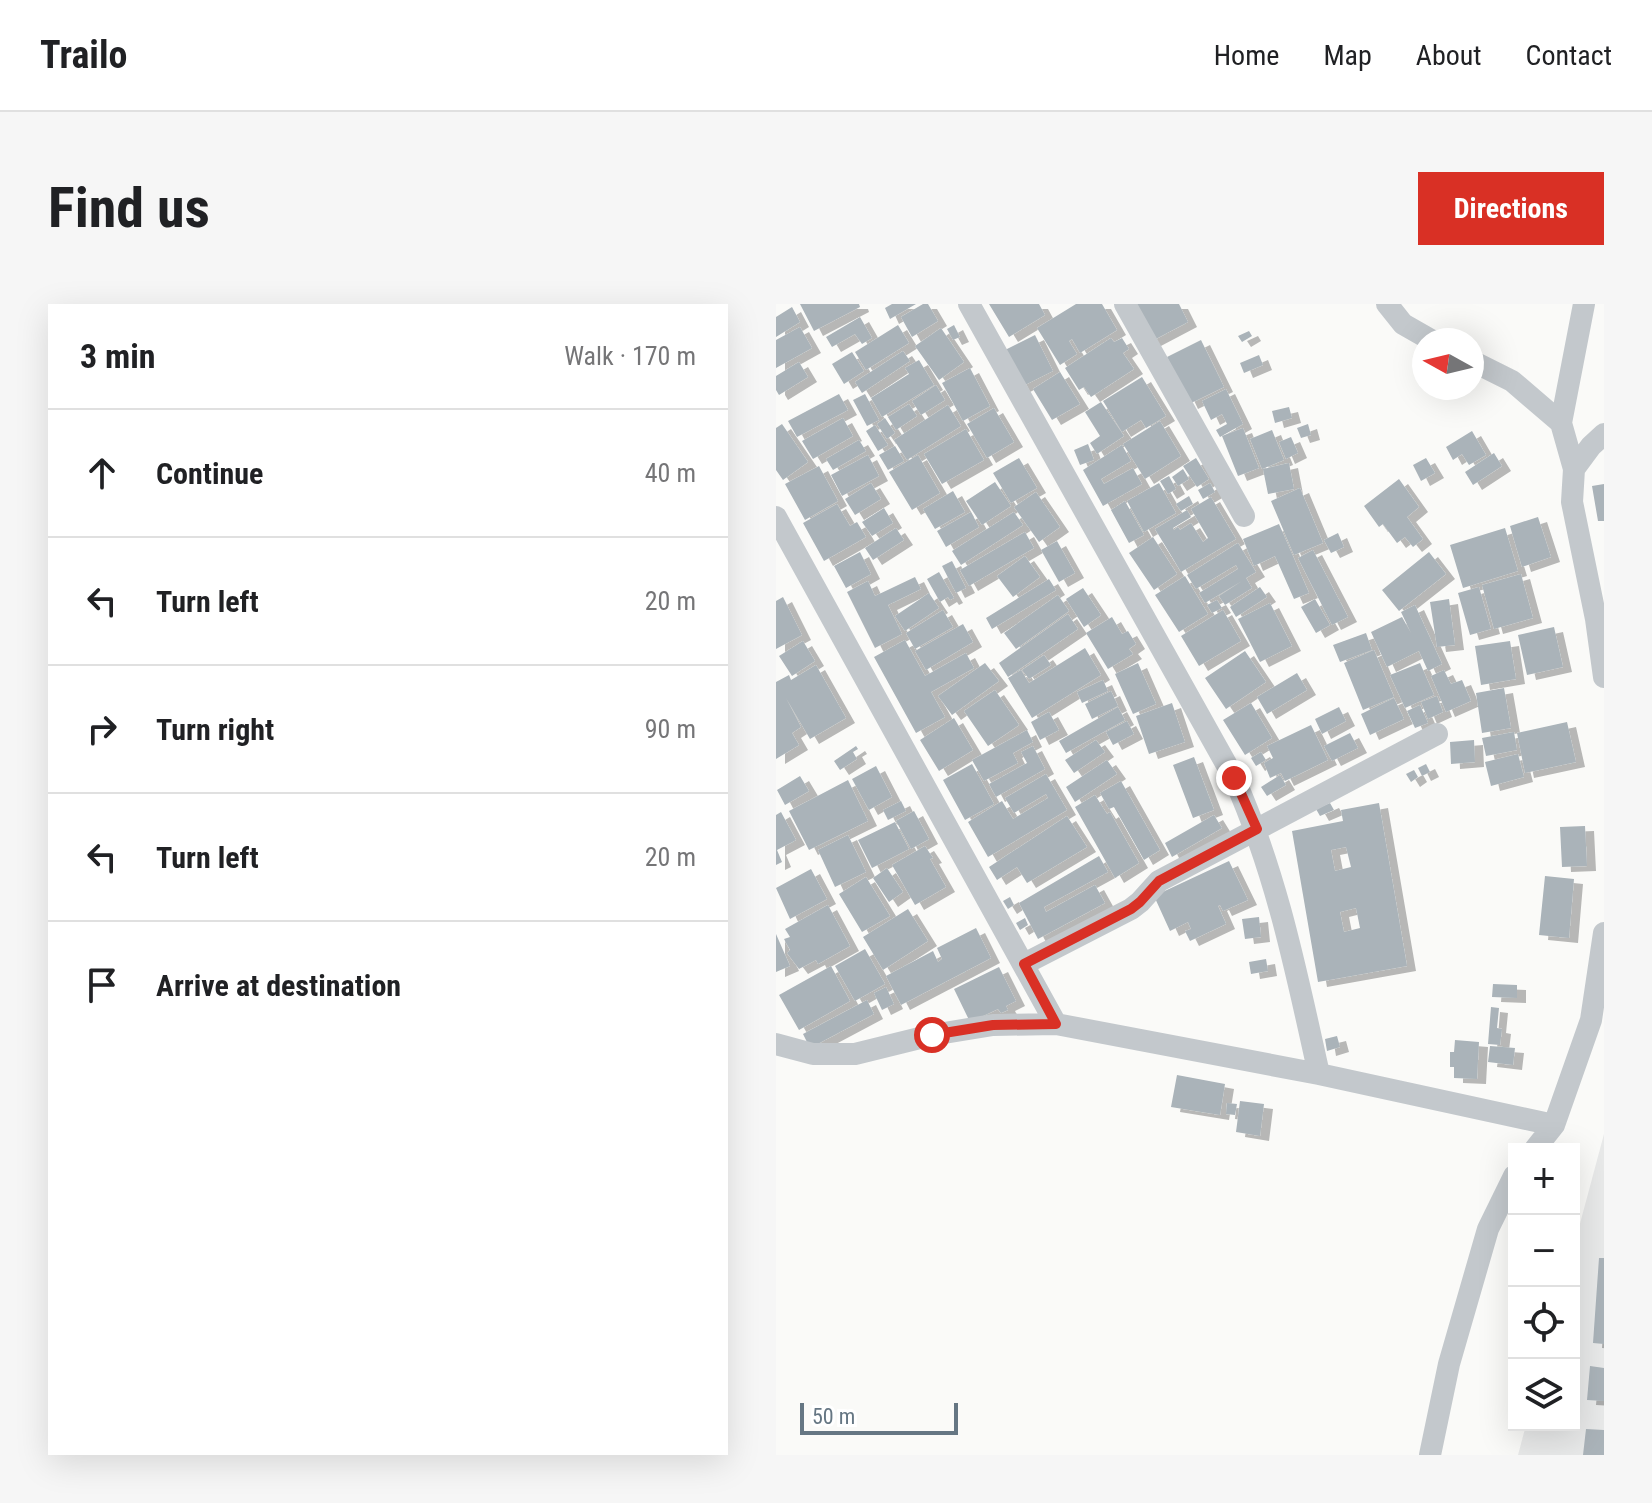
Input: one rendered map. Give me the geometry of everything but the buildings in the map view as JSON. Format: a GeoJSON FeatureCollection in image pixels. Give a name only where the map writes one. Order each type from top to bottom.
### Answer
{"type":"FeatureCollection","features":[{"type":"Feature","properties":{"kind":"street"},"geometry":{"type":"LineString","coordinates":[[969,304],[1234,778],[1257,829],[1282,912],[1319,1074]]}},
{"type":"Feature","properties":{"kind":"street"},"geometry":{"type":"LineString","coordinates":[[1125,304],[1244,516]]}},
{"type":"Feature","properties":{"kind":"street"},"geometry":{"type":"LineString","coordinates":[[1387,304],[1403,324],[1412,329]]}},
{"type":"Feature","properties":{"kind":"street"},"geometry":{"type":"LineString","coordinates":[[1584,304],[1561,423],[1574,469],[1572,502],[1596,619],[1604,677]]}},
{"type":"Feature","properties":{"kind":"street"},"geometry":{"type":"LineString","coordinates":[[1484,367],[1512,381],[1561,423]]}},
{"type":"Feature","properties":{"kind":"street"},"geometry":{"type":"LineString","coordinates":[[1574,469],[1604,434]]}},
{"type":"Feature","properties":{"kind":"street"},"geometry":{"type":"LineString","coordinates":[[776,517],[1056,1024]]}},
{"type":"Feature","properties":{"kind":"street"},"geometry":{"type":"LineString","coordinates":[[1024,964],[1131,909],[1159,881],[1437,734]]}},
{"type":"Feature","properties":{"kind":"street"},"geometry":{"type":"LineString","coordinates":[[1540,1143],[1554,1125],[1591,1020],[1604,933]]}},
{"type":"Feature","properties":{"kind":"street"},"geometry":{"type":"LineString","coordinates":[[776,1044],[813,1054],[855,1054],[932,1035],[993,1025],[1056,1024],[1319,1074],[1554,1125]]}},
{"type":"Feature","properties":{"kind":"street"},"geometry":{"type":"LineString","coordinates":[[1430,1455],[1449,1364],[1488,1229],[1508,1188]]}},
{"type":"Feature","properties":{"kind":"shaded area"},"geometry":{"type":"Polygon","coordinates":[[[1604,1134],[1604,1455],[1518,1455],[1524,1431],[1580,1431],[1580,1224],[1604,1134]]]}},
{"type":"Feature","properties":{"kind":"route"},"geometry":{"type":"LineString","coordinates":[[932,1035],[993,1025],[1056,1024],[1024,964],[1131,909],[1159,881],[1257,829],[1234,778]]}}]}
